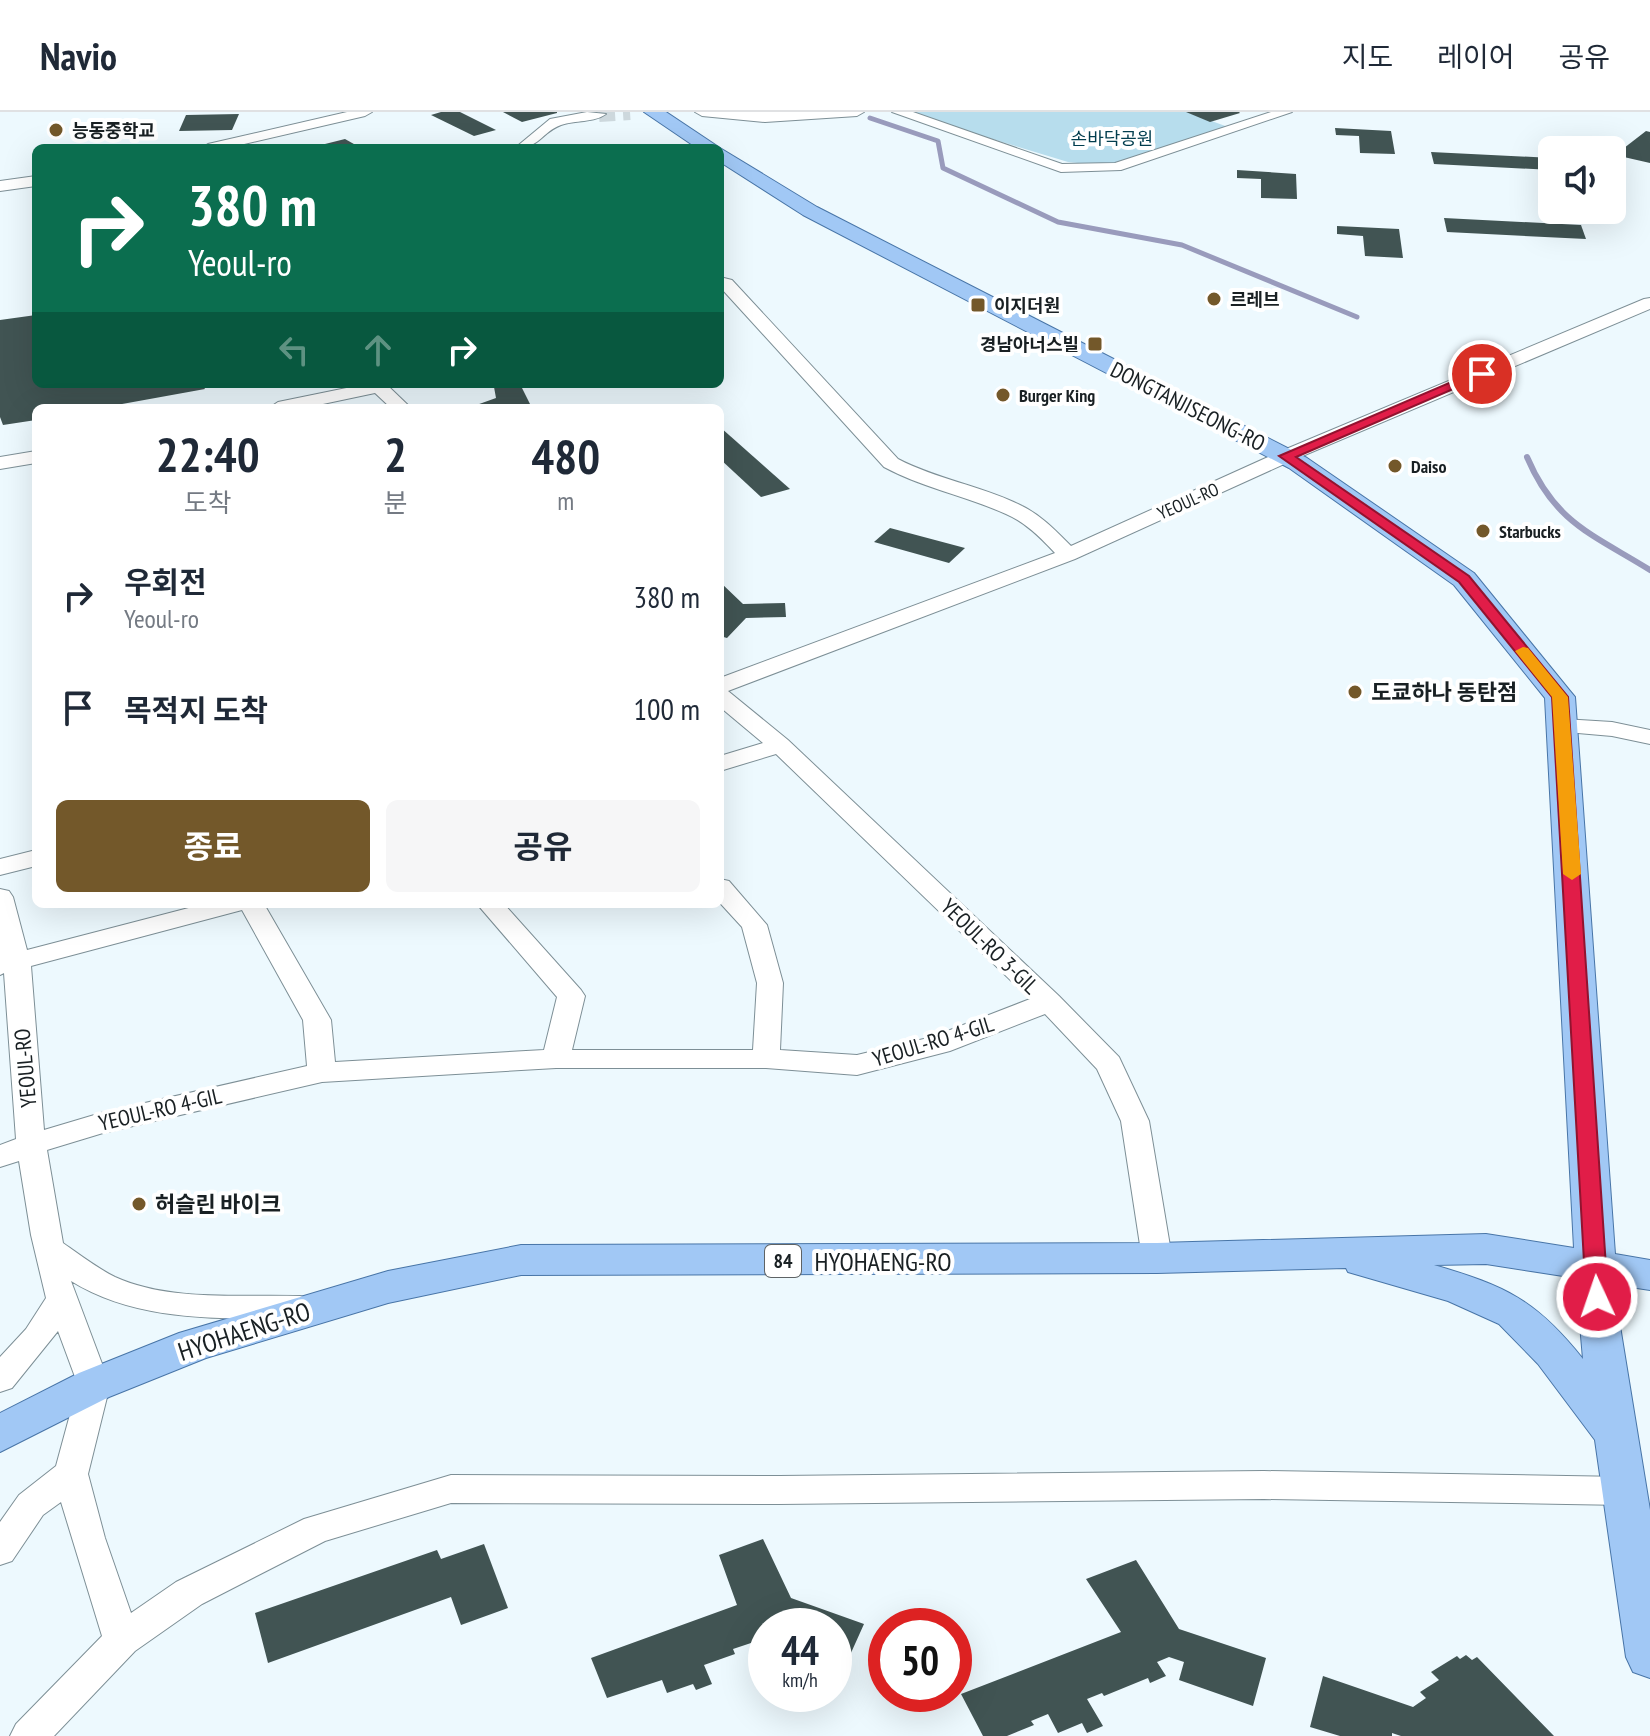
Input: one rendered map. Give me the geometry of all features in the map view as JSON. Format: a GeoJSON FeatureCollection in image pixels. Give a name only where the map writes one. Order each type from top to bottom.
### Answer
{"type":"FeatureCollection","features":[{"type":"Feature","properties":{"kind":"main road"},"geometry":{"type":"LineString","coordinates":[[653,112],[704,144]]}},
{"type":"Feature","properties":{"kind":"main road","name":"DONGTANJISEONG-RO"},"geometry":{"type":"LineString","coordinates":[[724,157],[810,211],[1286,456],[1464,579],[1560,697],[1599,1326],[1650,1657]]}},
{"type":"Feature","properties":{"kind":"main road","name":"HYOHAENG-RO"},"geometry":{"type":"LineString","coordinates":[[0,1434],[94,1385],[194,1345],[388,1287],[521,1260],[1157,1258],[1486,1249],[1650,1275]]}},
{"type":"Feature","properties":{"kind":"main road"},"geometry":{"type":"LineString","coordinates":[[1331,1252],[1451,1287],[1515,1314],[1544,1344],[1616,1435]]}},
{"type":"Feature","properties":{"kind":"street"},"geometry":{"type":"LineString","coordinates":[[225,144],[365,112]]}},
{"type":"Feature","properties":{"kind":"street"},"geometry":{"type":"LineString","coordinates":[[702,112],[765,118],[857,112]]}},
{"type":"Feature","properties":{"kind":"street"},"geometry":{"type":"LineString","coordinates":[[899,112],[1061,168],[1091,169],[1116,167],[1285,112]]}},
{"type":"Feature","properties":{"kind":"street"},"geometry":{"type":"LineString","coordinates":[[527,144],[555,122],[599,114]]}},
{"type":"Feature","properties":{"kind":"street"},"geometry":{"type":"LineString","coordinates":[[0,186],[32,182]]}},
{"type":"Feature","properties":{"kind":"street"},"geometry":{"type":"LineString","coordinates":[[724,283],[891,463],[919,478],[1015,510],[1043,529],[1068,555]]}},
{"type":"Feature","properties":{"kind":"street","name":"YEOUL-RO"},"geometry":{"type":"LineString","coordinates":[[724,684],[1068,555],[1286,456],[1650,303]]}},
{"type":"Feature","properties":{"kind":"street"},"geometry":{"type":"LineString","coordinates":[[295,404],[363,388]]}},
{"type":"Feature","properties":{"kind":"street"},"geometry":{"type":"LineString","coordinates":[[379,388],[397,404]]}},
{"type":"Feature","properties":{"kind":"street"},"geometry":{"type":"LineString","coordinates":[[0,463],[32,458]]}},
{"type":"Feature","properties":{"kind":"street","name":"YEOUL-RO 3-GIL"},"geometry":{"type":"LineString","coordinates":[[724,698],[780,745],[1049,1002],[1109,1064],[1135,1121],[1157,1258]]}},
{"type":"Feature","properties":{"kind":"street"},"geometry":{"type":"LineString","coordinates":[[1563,726],[1612,729],[1650,737]]}},
{"type":"Feature","properties":{"kind":"street"},"geometry":{"type":"LineString","coordinates":[[724,763],[780,745]]}},
{"type":"Feature","properties":{"kind":"street"},"geometry":{"type":"LineString","coordinates":[[0,867],[32,859]]}},
{"type":"Feature","properties":{"kind":"street"},"geometry":{"type":"LineString","coordinates":[[724,891],[754,925],[770,983],[766,1059]]}},
{"type":"Feature","properties":{"kind":"street","name":"YEOUL-RO"},"geometry":{"type":"LineString","coordinates":[[0,897],[31,1144],[49,1249],[62,1299],[94,1385]]}},
{"type":"Feature","properties":{"kind":"street"},"geometry":{"type":"LineString","coordinates":[[8,965],[220,908]]}},
{"type":"Feature","properties":{"kind":"street"},"geometry":{"type":"LineString","coordinates":[[253,908],[317,1020],[322,1072]]}},
{"type":"Feature","properties":{"kind":"street"},"geometry":{"type":"LineString","coordinates":[[494,908],[571,996],[556,1059]]}},
{"type":"Feature","properties":{"kind":"street","name":"YEOUL-RO 4-GIL"},"geometry":{"type":"LineString","coordinates":[[0,1157],[31,1144],[101,1123],[322,1072],[556,1059],[766,1059],[857,1065],[940,1044],[1049,1002]]}},
{"type":"Feature","properties":{"kind":"street"},"geometry":{"type":"LineString","coordinates":[[49,1249],[90,1278],[130,1295],[163,1301],[308,1309]]}},
{"type":"Feature","properties":{"kind":"street"},"geometry":{"type":"LineString","coordinates":[[0,1379],[37,1338],[62,1299]]}},
{"type":"Feature","properties":{"kind":"street"},"geometry":{"type":"LineString","coordinates":[[94,1385],[71,1474],[87,1538],[122,1640]]}},
{"type":"Feature","properties":{"kind":"street"},"geometry":{"type":"LineString","coordinates":[[0,1550],[31,1505],[71,1474]]}},
{"type":"Feature","properties":{"kind":"street"},"geometry":{"type":"LineString","coordinates":[[29,1736],[122,1640],[189,1593],[316,1529],[451,1489],[1264,1485],[1624,1491]]}},
{"type":"Feature","properties":{"kind":"green space","name":"손바닥공원"},"geometry":{"type":"Polygon","coordinates":[[[903,112],[1187,112],[1228,127],[1116,167],[1068,162],[903,112]]]}},
{"type":"Feature","properties":{"kind":"building"},"geometry":{"type":"Polygon","coordinates":[[[460,112],[496,130],[474,136],[431,115],[460,112]]]}},
{"type":"Feature","properties":{"kind":"building"},"geometry":{"type":"Polygon","coordinates":[[[503,112],[557,112],[557,113],[522,122],[503,112]]]}},
{"type":"Feature","properties":{"kind":"building"},"geometry":{"type":"Polygon","coordinates":[[[1186,112],[1239,112],[1240,113],[1210,122],[1186,112]]]}},
{"type":"Feature","properties":{"kind":"building"},"geometry":{"type":"Polygon","coordinates":[[[239,114],[232,130],[179,131],[186,115],[239,114]]]}},
{"type":"Feature","properties":{"kind":"building"},"geometry":{"type":"Polygon","coordinates":[[[1335,128],[1391,131],[1395,154],[1360,153],[1359,136],[1336,135],[1335,128]]]}},
{"type":"Feature","properties":{"kind":"building"},"geometry":{"type":"Polygon","coordinates":[[[1646,131],[1650,132],[1650,163],[1626,158],[1626,146],[1646,131]]]}},
{"type":"Feature","properties":{"kind":"building"},"geometry":{"type":"Polygon","coordinates":[[[345,139],[354,144],[325,144],[345,139]]]}},
{"type":"Feature","properties":{"kind":"building"},"geometry":{"type":"Polygon","coordinates":[[[1431,152],[1538,157],[1538,169],[1434,164],[1431,152]]]}},
{"type":"Feature","properties":{"kind":"building"},"geometry":{"type":"Polygon","coordinates":[[[1237,170],[1296,174],[1297,199],[1261,198],[1261,179],[1237,178],[1237,170]]]}},
{"type":"Feature","properties":{"kind":"building"},"geometry":{"type":"Polygon","coordinates":[[[1444,218],[1581,225],[1586,239],[1447,232],[1444,218]]]}},
{"type":"Feature","properties":{"kind":"building"},"geometry":{"type":"Polygon","coordinates":[[[1337,226],[1399,229],[1403,258],[1365,256],[1363,236],[1337,234],[1337,226]]]}},
{"type":"Feature","properties":{"kind":"building"},"geometry":{"type":"Polygon","coordinates":[[[32,316],[32,388],[205,389],[122,404],[32,404],[32,421],[3,425],[0,417],[0,320],[32,316]]]}},
{"type":"Feature","properties":{"kind":"building"},"geometry":{"type":"Polygon","coordinates":[[[494,388],[522,388],[530,404],[479,404],[496,398],[494,388]]]}},
{"type":"Feature","properties":{"kind":"building"},"geometry":{"type":"Polygon","coordinates":[[[724,431],[790,489],[761,497],[724,463],[724,431]]]}},
{"type":"Feature","properties":{"kind":"building"},"geometry":{"type":"Polygon","coordinates":[[[890,528],[965,548],[949,563],[874,542],[890,528]]]}},
{"type":"Feature","properties":{"kind":"building"},"geometry":{"type":"Polygon","coordinates":[[[724,586],[743,604],[785,603],[786,617],[746,618],[727,638],[724,637],[724,586]]]}},
{"type":"Feature","properties":{"kind":"building"},"geometry":{"type":"Polygon","coordinates":[[[763,1539],[791,1598],[819,1608],[748,1608],[748,1644],[733,1649],[735,1654],[704,1665],[712,1684],[696,1690],[693,1684],[667,1693],[662,1680],[607,1698],[591,1658],[737,1605],[719,1555],[763,1539]]]}},
{"type":"Feature","properties":{"kind":"building"},"geometry":{"type":"Polygon","coordinates":[[[484,1544],[508,1608],[461,1625],[451,1597],[268,1663],[255,1613],[437,1550],[441,1559],[484,1544]]]}},
{"type":"Feature","properties":{"kind":"building"},"geometry":{"type":"Polygon","coordinates":[[[1136,1560],[1179,1629],[1266,1658],[1253,1706],[1179,1680],[1184,1662],[1169,1657],[1157,1662],[1166,1676],[1150,1683],[1148,1678],[1104,1696],[1102,1693],[1087,1699],[1103,1726],[1087,1733],[1082,1723],[1058,1733],[1048,1714],[1031,1721],[1034,1725],[1007,1736],[983,1736],[970,1712],[972,1690],[1121,1632],[1086,1579],[1136,1560]]]}},
{"type":"Feature","properties":{"kind":"building"},"geometry":{"type":"Polygon","coordinates":[[[852,1620],[864,1624],[852,1651],[852,1620]]]}},
{"type":"Feature","properties":{"kind":"building"},"geometry":{"type":"Polygon","coordinates":[[[1466,1655],[1472,1660],[1477,1657],[1554,1736],[1401,1736],[1392,1733],[1392,1736],[1340,1736],[1310,1727],[1323,1676],[1413,1707],[1426,1698],[1420,1692],[1439,1680],[1431,1672],[1457,1656],[1460,1659],[1466,1655]]]}},
{"type":"Feature","properties":{"kind":"waterway"},"geometry":{"type":"LineString","coordinates":[[870,118],[938,141],[943,168],[1058,222],[1182,245],[1357,317]]}},
{"type":"Feature","properties":{"kind":"waterway"},"geometry":{"type":"LineString","coordinates":[[1527,457],[1550,497],[1577,525],[1650,570]]}},
{"type":"Feature","properties":{"kind":"tunnel"},"geometry":{"type":"LineString","coordinates":[[599,114],[630,112]]}},
{"type":"Feature","properties":{"kind":"slow traffic"},"geometry":{"type":"LineString","coordinates":[[1523,651],[1560,697],[1572,874]]}},
{"type":"Feature","properties":{"kind":"place","name":"능동중학교"},"geometry":{"type":"Point","coordinates":[56,130]}},
{"type":"Feature","properties":{"kind":"place","name":"르레브"},"geometry":{"type":"Point","coordinates":[1214,299]}},
{"type":"Feature","properties":{"kind":"place","name":"이지더원"},"geometry":{"type":"Point","coordinates":[978,305]}},
{"type":"Feature","properties":{"kind":"place","name":"경남아너스빌"},"geometry":{"type":"Point","coordinates":[1095,344]}},
{"type":"Feature","properties":{"kind":"place","name":"Burger King"},"geometry":{"type":"Point","coordinates":[1003,395]}},
{"type":"Feature","properties":{"kind":"place","name":"Daiso"},"geometry":{"type":"Point","coordinates":[1395,466]}},
{"type":"Feature","properties":{"kind":"place","name":"Starbucks"},"geometry":{"type":"Point","coordinates":[1483,531]}},
{"type":"Feature","properties":{"kind":"place","name":"도쿄하나 동탄점"},"geometry":{"type":"Point","coordinates":[1355,692]}},
{"type":"Feature","properties":{"kind":"place","name":"허슬린 바이크"},"geometry":{"type":"Point","coordinates":[139,1204]}},
{"type":"Feature","properties":{"kind":"route"},"geometry":{"type":"LineString","coordinates":[[1482,374],[1286,456],[1464,579],[1560,697],[1597,1297]]}}]}
